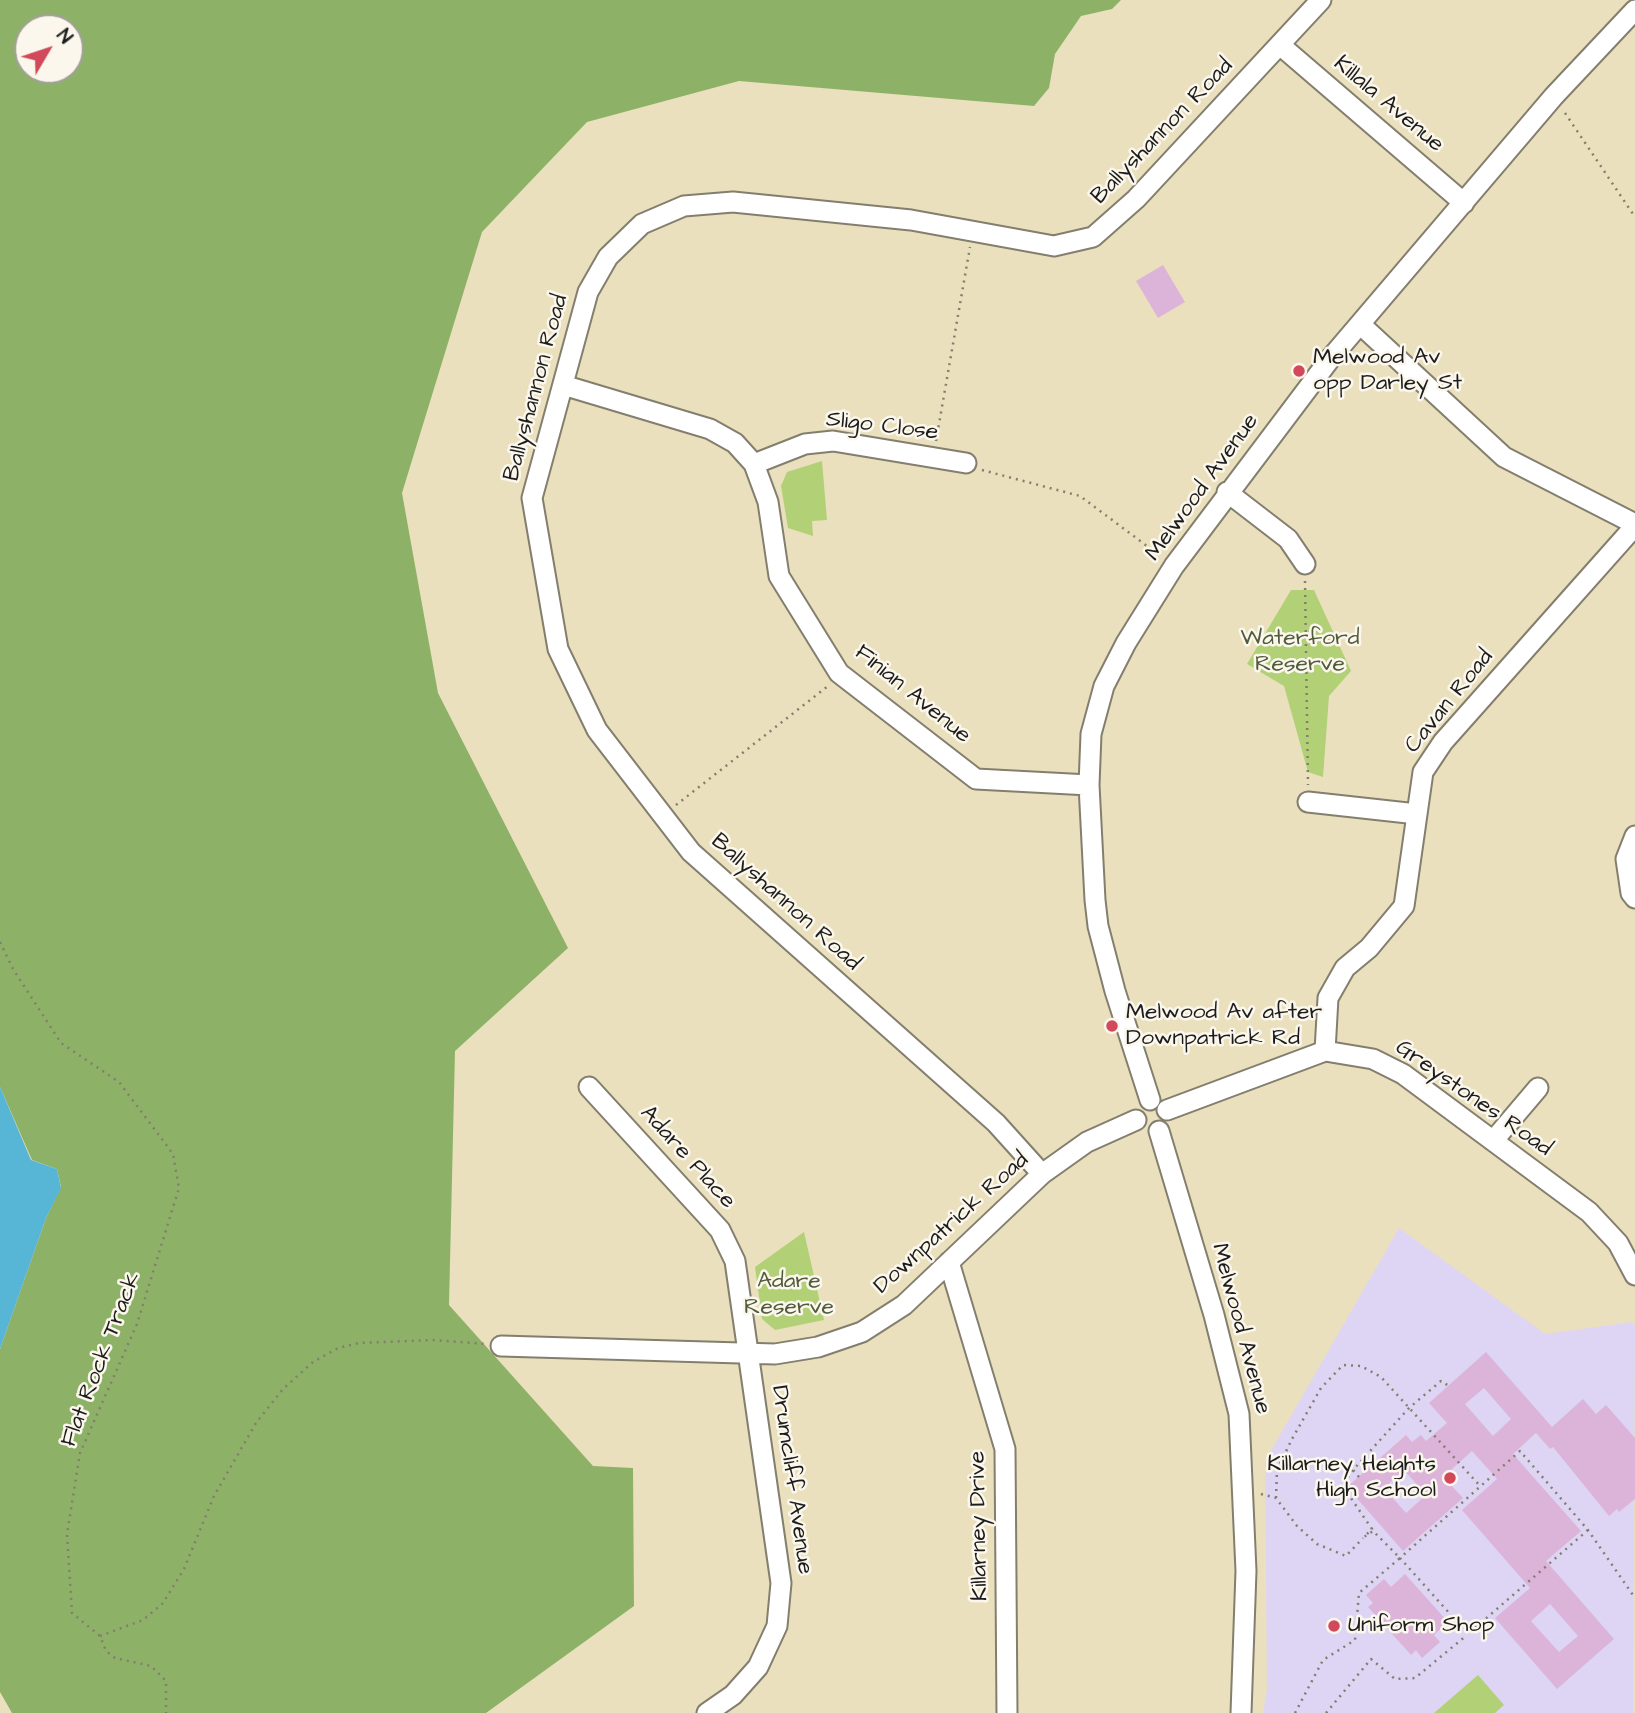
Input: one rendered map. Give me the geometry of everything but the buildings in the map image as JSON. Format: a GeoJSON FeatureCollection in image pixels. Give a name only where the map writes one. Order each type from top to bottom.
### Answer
{"type":"FeatureCollection","features":[{"type":"Feature","properties":{"kind":"street","name":"Ballyshannon Road"},"geometry":{"type":"LineString","coordinates":[[1042,1174],[996,1123],[691,852],[597,730],[558,649],[532,498],[588,292],[608,257],[642,225],[684,206],[733,202],[911,220],[1054,246],[1093,237],[1136,199],[1321,0]]}},
{"type":"Feature","properties":{"kind":"street","name":"Melwood Avenue"},"geometry":{"type":"LineString","coordinates":[[1158,1105],[1098,926],[1089,785],[1091,734],[1104,686],[1126,643],[1174,566],[1227,492],[1330,359],[1555,96],[1635,10]]}},
{"type":"Feature","properties":{"kind":"street","name":"Killala Avenue"},"geometry":{"type":"LineString","coordinates":[[1280,45],[1464,203]]}},
{"type":"Feature","properties":{"kind":"street"},"geometry":{"type":"LineString","coordinates":[[1361,324],[1504,457],[1635,525]]}},
{"type":"Feature","properties":{"kind":"street","name":"Finian Avenue"},"geometry":{"type":"LineString","coordinates":[[562,386],[710,429],[735,443],[754,464],[768,502],[779,576],[839,673],[976,779],[1089,785]]}},
{"type":"Feature","properties":{"kind":"street","name":"Sligo Close"},"geometry":{"type":"LineString","coordinates":[[754,464],[805,444],[834,441],[966,463]]}},
{"type":"Feature","properties":{"kind":"street"},"geometry":{"type":"LineString","coordinates":[[1227,492],[1288,539],[1305,564]]}},
{"type":"Feature","properties":{"kind":"street","name":"Cavan Road"},"geometry":{"type":"LineString","coordinates":[[1325,1051],[1328,998],[1345,968],[1369,948],[1404,906],[1423,772],[1443,742],[1635,525]]}},
{"type":"Feature","properties":{"kind":"street"},"geometry":{"type":"LineString","coordinates":[[1308,802],[1418,814]]}},
{"type":"Feature","properties":{"kind":"street"},"geometry":{"type":"LineString","coordinates":[[1635,835],[1626,859],[1631,893],[1635,898]]}},
{"type":"Feature","properties":{"kind":"street","name":"Greystones Road"},"geometry":{"type":"LineString","coordinates":[[1158,1105],[1325,1051],[1373,1059],[1403,1074],[1606,1227],[1635,1275]]}},
{"type":"Feature","properties":{"kind":"street","name":"Adare Place"},"geometry":{"type":"LineString","coordinates":[[589,1087],[720,1230],[735,1261],[749,1352]]}},
{"type":"Feature","properties":{"kind":"street"},"geometry":{"type":"LineString","coordinates":[[1493,1141],[1538,1088]]}},
{"type":"Feature","properties":{"kind":"street"},"geometry":{"type":"LineString","coordinates":[[1158,1105],[1166,1124],[1159,1131],[1148,1132],[1136,1120],[1137,1110],[1158,1105]]}},
{"type":"Feature","properties":{"kind":"street","name":"Downpatrick Road"},"geometry":{"type":"LineString","coordinates":[[501,1346],[775,1354],[818,1347],[862,1332],[904,1305],[1042,1174],[1087,1142],[1136,1120]]}},
{"type":"Feature","properties":{"kind":"street","name":"Melwood Avenue"},"geometry":{"type":"LineString","coordinates":[[1159,1131],[1214,1315],[1240,1414],[1246,1571],[1241,1713]]}},
{"type":"Feature","properties":{"kind":"street","name":"Killarney Drive"},"geometry":{"type":"LineString","coordinates":[[949,1262],[1005,1449],[1007,1713]]}},
{"type":"Feature","properties":{"kind":"street","name":"Drumcliff Avenue"},"geometry":{"type":"LineString","coordinates":[[707,1713],[733,1695],[758,1667],[777,1626],[781,1583],[749,1352]]}},
{"type":"Feature","properties":{"kind":"path"},"geometry":{"type":"LineString","coordinates":[[1555,96],[1635,217]]}},
{"type":"Feature","properties":{"kind":"path"},"geometry":{"type":"LineString","coordinates":[[933,458],[972,232]]}},
{"type":"Feature","properties":{"kind":"path"},"geometry":{"type":"LineString","coordinates":[[966,463],[996,477],[1080,496],[1174,566]]}},
{"type":"Feature","properties":{"kind":"path"},"geometry":{"type":"LineString","coordinates":[[1305,564],[1308,802]]}},
{"type":"Feature","properties":{"kind":"path"},"geometry":{"type":"LineString","coordinates":[[661,814],[830,685],[839,673]]}},
{"type":"Feature","properties":{"kind":"path","name":"Flat Rock Track"},"geometry":{"type":"LineString","coordinates":[[0,942],[13,970],[61,1043],[119,1082],[173,1154],[179,1188],[137,1324],[80,1453],[67,1534],[72,1613],[100,1636],[106,1651],[115,1658],[151,1666],[166,1681],[166,1713]]}},
{"type":"Feature","properties":{"kind":"path"},"geometry":{"type":"LineString","coordinates":[[100,1636],[143,1620],[163,1603],[184,1569],[214,1496],[256,1423],[283,1389],[313,1362],[338,1348],[359,1343],[433,1340],[501,1346]]}},
{"type":"Feature","properties":{"kind":"path"},"geometry":{"type":"LineString","coordinates":[[1449,1386],[1441,1381],[1409,1408],[1342,1485],[1372,1529],[1346,1556],[1317,1544],[1297,1526],[1276,1498],[1277,1470],[1287,1449],[1321,1388],[1342,1365],[1361,1366],[1381,1377],[1409,1408],[1481,1487]]}},
{"type":"Feature","properties":{"kind":"path"},"geometry":{"type":"LineString","coordinates":[[1295,1713],[1323,1660],[1354,1640],[1359,1593],[1520,1451],[1588,1530],[1635,1598]]}},
{"type":"Feature","properties":{"kind":"path"},"geometry":{"type":"LineString","coordinates":[[1353,1470],[1359,1476]]}},
{"type":"Feature","properties":{"kind":"path"},"geometry":{"type":"LineString","coordinates":[[1258,1494],[1276,1498]]}},
{"type":"Feature","properties":{"kind":"path"},"geometry":{"type":"LineString","coordinates":[[1326,1713],[1371,1659],[1395,1679],[1415,1678],[1588,1530]]}},
{"type":"Feature","properties":{"kind":"path"},"geometry":{"type":"LineString","coordinates":[[1364,1537],[1373,1531],[1401,1558],[1468,1634]]}},
{"type":"Feature","properties":{"kind":"shaded area","name":"Killarney Heights High School"},"geometry":{"type":"Polygon","coordinates":[[[1399,1228],[1545,1334],[1632,1322],[1635,1326],[1633,1713],[1263,1713],[1267,1689],[1265,1461],[1399,1228]]]}},
{"type":"Feature","properties":{"kind":"green space"},"geometry":{"type":"Polygon","coordinates":[[[0,0],[1121,0],[1112,9],[1081,16],[1055,54],[1049,88],[1034,106],[739,81],[587,122],[482,232],[402,493],[438,693],[568,948],[455,1051],[449,1305],[593,1466],[633,1468],[634,1606],[486,1713],[12,1713],[0,1692],[0,1349],[46,1218],[61,1187],[57,1169],[32,1160],[0,1087],[0,0]]]}},
{"type":"Feature","properties":{"kind":"green space"},"geometry":{"type":"Polygon","coordinates":[[[822,461],[827,520],[812,521],[813,536],[788,528],[781,486],[787,472],[822,461]]]}},
{"type":"Feature","properties":{"kind":"green space","name":"Waterford Reserve"},"geometry":{"type":"Polygon","coordinates":[[[1291,590],[1314,590],[1351,671],[1329,696],[1323,777],[1308,772],[1284,686],[1247,664],[1291,590]]]}},
{"type":"Feature","properties":{"kind":"green space","name":"Adare Reserve"},"geometry":{"type":"Polygon","coordinates":[[[804,1232],[824,1320],[775,1330],[762,1319],[755,1267],[804,1232]]]}},
{"type":"Feature","properties":{"kind":"green space"},"geometry":{"type":"Polygon","coordinates":[[[1478,1675],[1504,1705],[1495,1713],[1434,1713],[1478,1675]]]}},
{"type":"Feature","properties":{"kind":"water"},"geometry":{"type":"Polygon","coordinates":[[[0,1087],[31,1160],[57,1169],[61,1188],[46,1218],[0,1349],[0,1087]]]}},
{"type":"Feature","properties":{"kind":"place","name":"Melwood Av opp Darley St"},"geometry":{"type":"Point","coordinates":[1299,371]}},
{"type":"Feature","properties":{"kind":"place","name":"Melwood Av after Downpatrick Rd"},"geometry":{"type":"Point","coordinates":[1112,1026]}},
{"type":"Feature","properties":{"kind":"place","name":"Killarney Heights High School"},"geometry":{"type":"Point","coordinates":[1450,1478]}},
{"type":"Feature","properties":{"kind":"place","name":"Uniform Shop"},"geometry":{"type":"Point","coordinates":[1334,1626]}}]}
